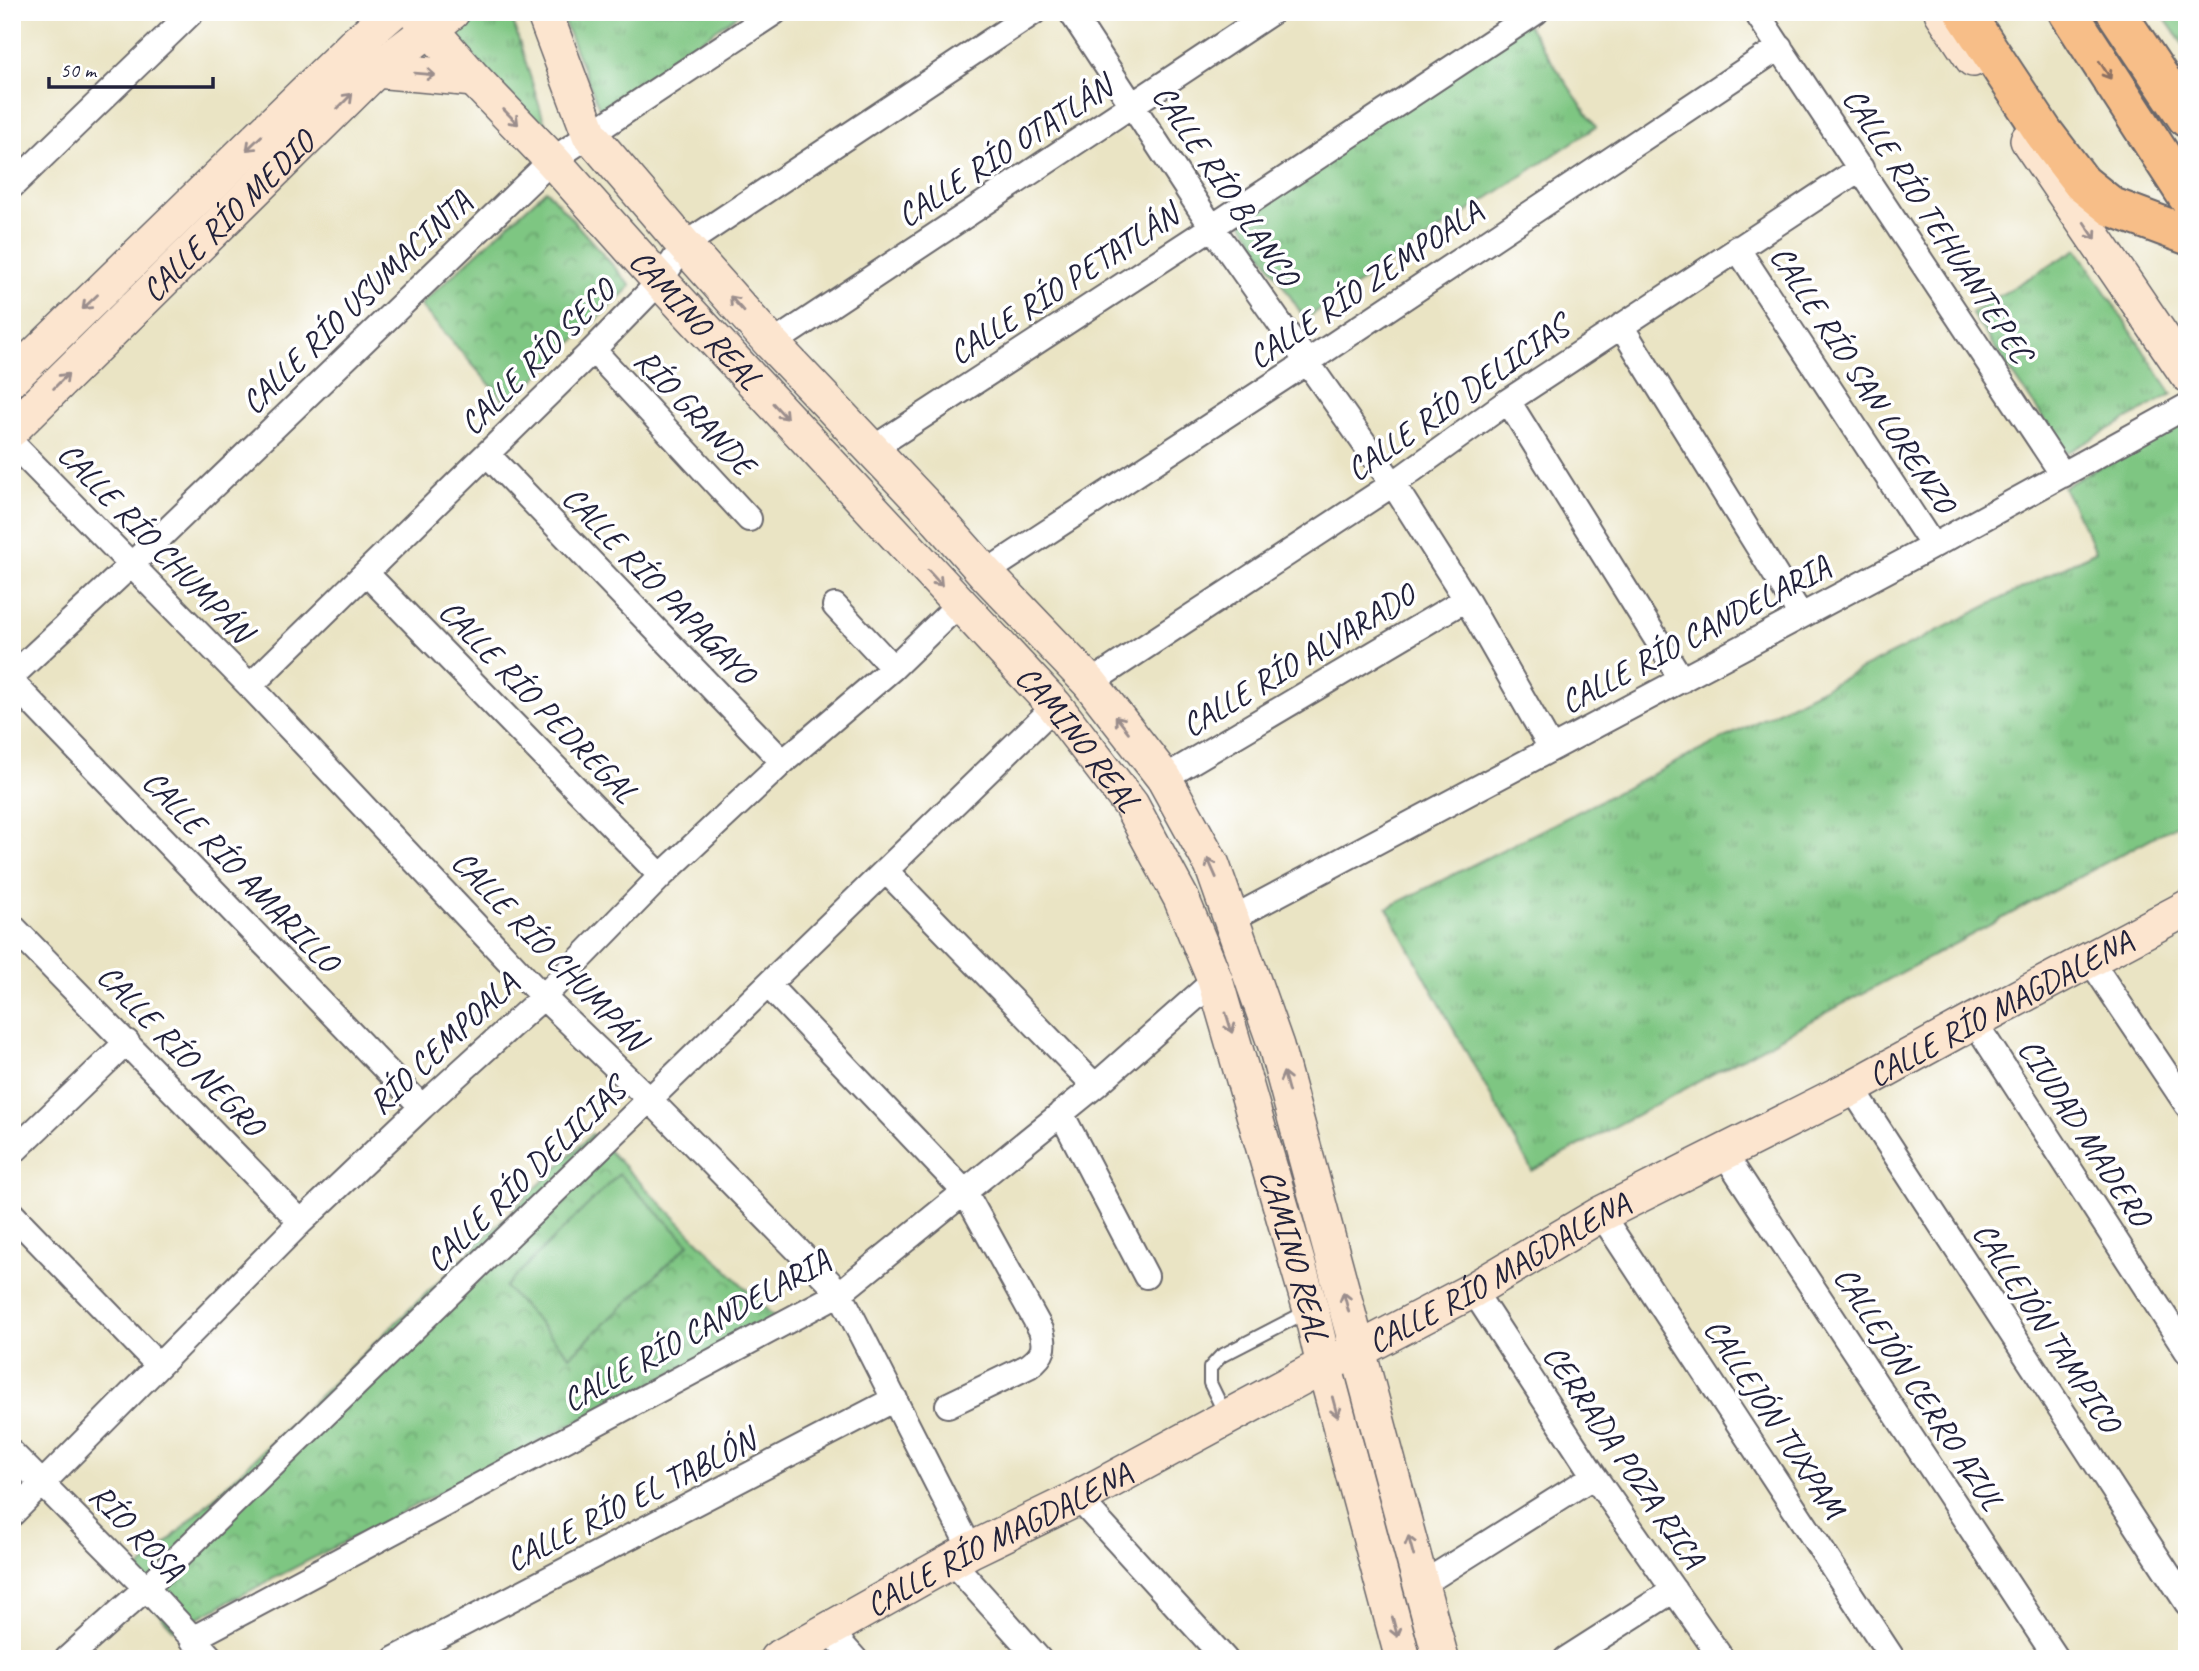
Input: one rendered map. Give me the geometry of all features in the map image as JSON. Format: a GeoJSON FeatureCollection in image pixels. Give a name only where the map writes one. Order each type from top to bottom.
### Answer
{"type":"FeatureCollection","features":[{"type":"Feature","properties":{"kind":"highway"},"geometry":{"type":"LineString","coordinates":[[1964,12],[2044,133],[2082,183],[2112,206],[2185,221]]}},
{"type":"Feature","properties":{"kind":"highway"},"geometry":{"type":"LineString","coordinates":[[2068,12],[2185,221]]}},
{"type":"Feature","properties":{"kind":"highway"},"geometry":{"type":"LineString","coordinates":[[2116,12],[2187,118]]}},
{"type":"Feature","properties":{"kind":"street"},"geometry":{"type":"LineString","coordinates":[[12,186],[192,12]]}},
{"type":"Feature","properties":{"kind":"street","name":"CALLE RÍO MEDIO"},"geometry":{"type":"LineString","coordinates":[[12,378],[392,12]]}},
{"type":"Feature","properties":{"kind":"street","name":"CAMINO REAL"},"geometry":{"type":"LineString","coordinates":[[544,12],[590,135],[772,344],[1090,683],[1164,778],[1212,865],[1233,918],[1276,1046],[1441,1659]]}},
{"type":"Feature","properties":{"kind":"street","name":"CALLE RÍO USUMACINTA"},"geometry":{"type":"LineString","coordinates":[[12,676],[552,160],[775,12]]}},
{"type":"Feature","properties":{"kind":"street","name":"CALLE RÍO SECO"},"geometry":{"type":"LineString","coordinates":[[250,686],[593,350],[660,281],[684,245],[1034,12]]}},
{"type":"Feature","properties":{"kind":"street","name":"CALLE RÍO BLANCO"},"geometry":{"type":"LineString","coordinates":[[1071,12],[1212,227],[1393,484],[1466,599],[1552,748]]}},
{"type":"Feature","properties":{"kind":"street","name":"CALLE RÍO OTATLÁN"},"geometry":{"type":"LineString","coordinates":[[772,344],[1272,12]]}},
{"type":"Feature","properties":{"kind":"street","name":"CALLE RÍO PETATLÁN"},"geometry":{"type":"LineString","coordinates":[[860,437],[1212,227],[1536,12]]}},
{"type":"Feature","properties":{"kind":"street","name":"CALLE RÍO TEHUANTEPEC"},"geometry":{"type":"LineString","coordinates":[[1756,12],[2063,475]]}},
{"type":"Feature","properties":{"kind":"street"},"geometry":{"type":"LineString","coordinates":[[1942,12],[2187,374]]}},
{"type":"Feature","properties":{"kind":"street","name":"CALLE RÍO MEDIO"},"geometry":{"type":"LineString","coordinates":[[12,429],[361,43],[432,18]]}},
{"type":"Feature","properties":{"kind":"street","name":"CAMINO REAL"},"geometry":{"type":"LineString","coordinates":[[432,18],[474,79],[552,160],[660,281],[1055,706],[1131,805],[1181,898],[1215,980],[1311,1310],[1404,1659]]}},
{"type":"Feature","properties":{"kind":"street"},"geometry":{"type":"LineString","coordinates":[[361,43],[474,79]]}},
{"type":"Feature","properties":{"kind":"street","name":"CALLE RÍO ZEMPOALA"},"geometry":{"type":"LineString","coordinates":[[985,573],[1780,47]]}},
{"type":"Feature","properties":{"kind":"street","name":"CALLE RÍO DELICIAS"},"geometry":{"type":"LineString","coordinates":[[1090,683],[1393,484],[1508,401],[1861,168]]}},
{"type":"Feature","properties":{"kind":"street","name":"CALLE RÍO SAN LORENZO"},"geometry":{"type":"LineString","coordinates":[[1737,248],[1933,546]]}},
{"type":"Feature","properties":{"kind":"street"},"geometry":{"type":"LineString","coordinates":[[1621,326],[1801,616]]}},
{"type":"Feature","properties":{"kind":"street","name":"RÍO GRANDE"},"geometry":{"type":"LineString","coordinates":[[593,350],[749,519]]}},
{"type":"Feature","properties":{"kind":"street"},"geometry":{"type":"LineString","coordinates":[[1508,401],[1682,680]]}},
{"type":"Feature","properties":{"kind":"street","name":"CALLE RÍO CANDELARIA"},"geometry":{"type":"LineString","coordinates":[[1233,918],[1933,546],[2187,406]]}},
{"type":"Feature","properties":{"kind":"street"},"geometry":{"type":"LineString","coordinates":[[820,454],[860,437]]}},
{"type":"Feature","properties":{"kind":"street","name":"CALLE RÍO CHUMPÁN"},"geometry":{"type":"LineString","coordinates":[[12,443],[250,686],[543,997],[650,1100],[840,1293],[895,1399],[962,1556],[1039,1659]]}},
{"type":"Feature","properties":{"kind":"street","name":"CALLE RÍO PAPAGAYO"},"geometry":{"type":"LineString","coordinates":[[487,454],[783,762]]}},
{"type":"Feature","properties":{"kind":"street"},"geometry":{"type":"LineString","coordinates":[[891,531],[923,503]]}},
{"type":"Feature","properties":{"kind":"street","name":"CALLE RÍO PEDREGAL"},"geometry":{"type":"LineString","coordinates":[[366,573],[661,876]]}},
{"type":"Feature","properties":{"kind":"street","name":"CALLE RÍO ALVARADO"},"geometry":{"type":"LineString","coordinates":[[1164,778],[1466,599]]}},
{"type":"Feature","properties":{"kind":"street","name":"RÍO CEMPOALA"},"geometry":{"type":"LineString","coordinates":[[12,1514],[301,1222],[543,997],[661,876],[783,762],[894,668],[959,604]]}},
{"type":"Feature","properties":{"kind":"street"},"geometry":{"type":"LineString","coordinates":[[835,606],[894,668]]}},
{"type":"Feature","properties":{"kind":"street","name":"CALLE RÍO AMARILLO"},"geometry":{"type":"LineString","coordinates":[[12,682],[422,1107]]}},
{"type":"Feature","properties":{"kind":"street","name":"CALLE RÍO DELICIAS"},"geometry":{"type":"LineString","coordinates":[[67,1659],[146,1588],[1055,706]]}},
{"type":"Feature","properties":{"kind":"street"},"geometry":{"type":"LineString","coordinates":[[886,871],[1095,1086]]}},
{"type":"Feature","properties":{"kind":"street","name":"CALLE RÍO MAGDALENA"},"geometry":{"type":"LineString","coordinates":[[777,1659],[962,1556],[1078,1498],[1324,1365],[1359,1350],[1473,1290],[1601,1214],[1852,1088],[2187,908]]}},
{"type":"Feature","properties":{"kind":"street","name":"CALLE RÍO NEGRO"},"geometry":{"type":"LineString","coordinates":[[12,926],[301,1222]]}},
{"type":"Feature","properties":{"kind":"street"},"geometry":{"type":"LineString","coordinates":[[2090,960],[2187,1105]]}},
{"type":"Feature","properties":{"kind":"street","name":"CALLE RÍO CANDELARIA"},"geometry":{"type":"LineString","coordinates":[[192,1639],[840,1293],[1095,1086],[1215,980]]}},
{"type":"Feature","properties":{"kind":"street"},"geometry":{"type":"LineString","coordinates":[[768,985],[964,1192],[1041,1330],[1044,1351],[1037,1360],[948,1405]]}},
{"type":"Feature","properties":{"kind":"street","name":"CIUDAD MADERO"},"geometry":{"type":"LineString","coordinates":[[1973,1021],[2187,1351]]}},
{"type":"Feature","properties":{"kind":"street"},"geometry":{"type":"LineString","coordinates":[[12,1153],[127,1042]]}},
{"type":"Feature","properties":{"kind":"street"},"geometry":{"type":"LineString","coordinates":[[1239,1057],[1276,1046]]}},
{"type":"Feature","properties":{"kind":"street","name":"CALLEJÓN TAMPICO"},"geometry":{"type":"LineString","coordinates":[[1852,1088],[2187,1603]]}},
{"type":"Feature","properties":{"kind":"street"},"geometry":{"type":"LineString","coordinates":[[1061,1113],[1146,1276]]}},
{"type":"Feature","properties":{"kind":"street","name":"CALLEJÓN CERRO AZUL"},"geometry":{"type":"LineString","coordinates":[[1724,1153],[2057,1659]]}},
{"type":"Feature","properties":{"kind":"street"},"geometry":{"type":"LineString","coordinates":[[12,1214],[158,1365]]}},
{"type":"Feature","properties":{"kind":"street","name":"CALLEJÓN TUXPAM"},"geometry":{"type":"LineString","coordinates":[[1601,1214],[1893,1659]]}},
{"type":"Feature","properties":{"kind":"street","name":"CERRADA POZA RICA"},"geometry":{"type":"LineString","coordinates":[[1473,1290],[1594,1476],[1722,1659]]}},
{"type":"Feature","properties":{"kind":"street","name":"CALLE RÍO EL TABLÓN"},"geometry":{"type":"LineString","coordinates":[[396,1659],[895,1399]]}},
{"type":"Feature","properties":{"kind":"street","name":"RÍO ROSA"},"geometry":{"type":"LineString","coordinates":[[12,1454],[146,1588],[212,1659]]}},
{"type":"Feature","properties":{"kind":"street"},"geometry":{"type":"LineString","coordinates":[[1421,1585],[1594,1476]]}},
{"type":"Feature","properties":{"kind":"street"},"geometry":{"type":"LineString","coordinates":[[1078,1498],[1225,1659]]}},
{"type":"Feature","properties":{"kind":"street"},"geometry":{"type":"LineString","coordinates":[[1566,1659],[1674,1590]]}},
{"type":"Feature","properties":{"kind":"street"},"geometry":{"type":"LineString","coordinates":[[829,1629],[855,1659]]}},
{"type":"Feature","properties":{"kind":"lane"},"geometry":{"type":"LineString","coordinates":[[1227,1417],[1210,1383],[1210,1368],[1222,1356],[1311,1310]]}},
{"type":"Feature","properties":{"kind":"green space"},"geometry":{"type":"Polygon","coordinates":[[[489,12],[510,12],[551,143],[454,35],[489,12]]]}},
{"type":"Feature","properties":{"kind":"green space"},"geometry":{"type":"Polygon","coordinates":[[[560,12],[742,12],[600,110],[560,12]]]}},
{"type":"Feature","properties":{"kind":"green space"},"geometry":{"type":"Polygon","coordinates":[[[2160,12],[2187,12],[2187,50],[2160,12]]]}},
{"type":"Feature","properties":{"kind":"green space"},"geometry":{"type":"Polygon","coordinates":[[[1520,14],[1596,127],[1305,319],[1232,207],[1520,14]]]}},
{"type":"Feature","properties":{"kind":"green space"},"geometry":{"type":"Polygon","coordinates":[[[546,190],[631,286],[508,405],[420,305],[546,190]]]}},
{"type":"Feature","properties":{"kind":"green space"},"geometry":{"type":"Polygon","coordinates":[[[2077,249],[2172,394],[2067,453],[1971,313],[2077,249]]]}},
{"type":"Feature","properties":{"kind":"green space"},"geometry":{"type":"Polygon","coordinates":[[[2187,419],[2187,819],[1532,1171],[1387,908],[2096,551],[2063,487],[2187,419]]]}},
{"type":"Feature","properties":{"kind":"green space"},"geometry":{"type":"Polygon","coordinates":[[[592,1134],[776,1319],[174,1630],[128,1580],[592,1134]]]}},
{"type":"Feature","properties":{"kind":"green space"},"geometry":{"type":"Polygon","coordinates":[[[619,1174],[689,1244],[570,1356],[505,1287],[619,1174]]]}}]}
